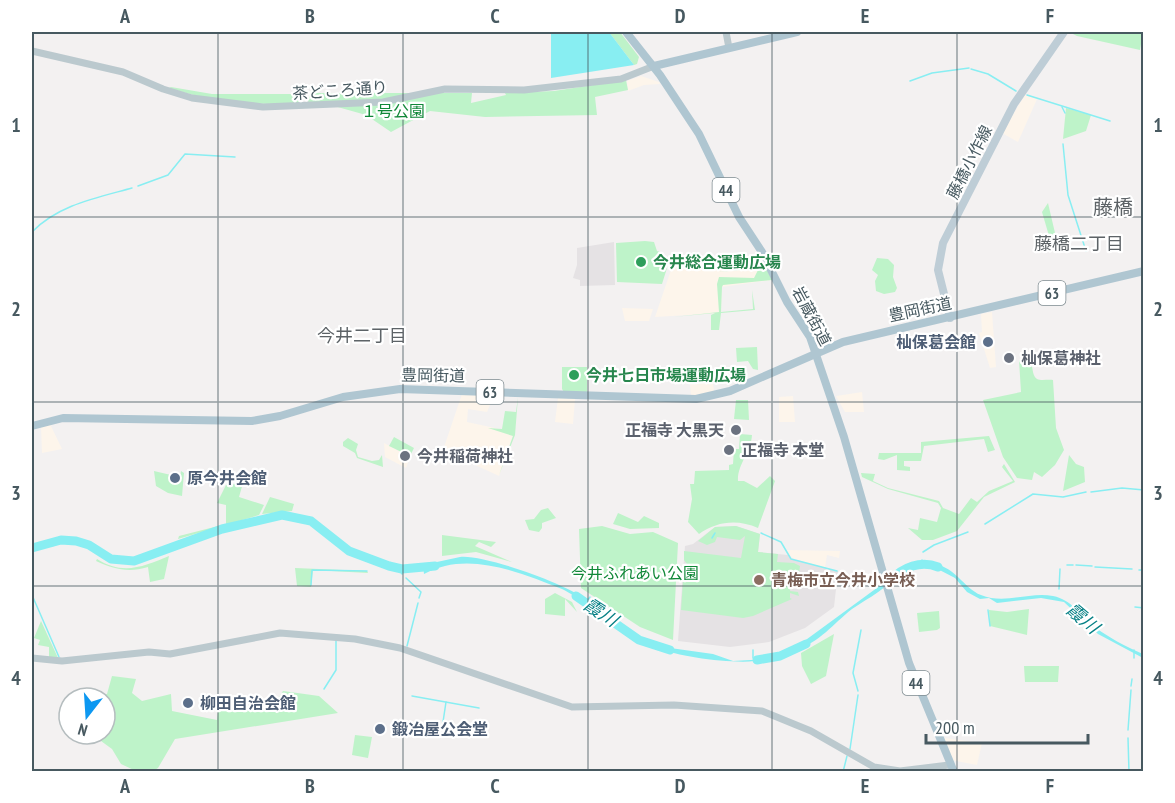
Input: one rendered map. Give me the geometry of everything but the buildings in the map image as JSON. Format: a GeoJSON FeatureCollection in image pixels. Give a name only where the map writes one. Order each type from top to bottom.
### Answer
{"type":"FeatureCollection","features":[{"type":"Feature","properties":{"kind":"main road","name":"岩蔵街道"},"geometry":{"type":"LineString","coordinates":[[626,32],[654,66],[699,134],[738,217],[765,257],[787,302],[810,338],[844,437],[910,666],[951,768]]}},
{"type":"Feature","properties":{"kind":"main road"},"geometry":{"type":"LineString","coordinates":[[654,66],[797,32]]}},
{"type":"Feature","properties":{"kind":"main road","name":"藤橋小作線"},"geometry":{"type":"LineString","coordinates":[[950,318],[938,270],[941,248],[1010,112],[1064,32]]}},
{"type":"Feature","properties":{"kind":"main road","name":"豊岡街道"},"geometry":{"type":"LineString","coordinates":[[32,426],[63,418],[252,421],[280,416],[343,397],[400,389],[690,400],[730,391],[853,339],[1143,271]]}},
{"type":"Feature","properties":{"kind":"street"},"geometry":{"type":"LineString","coordinates":[[726,32],[729,48]]}},
{"type":"Feature","properties":{"kind":"street","name":"茶どころ通り"},"geometry":{"type":"LineString","coordinates":[[32,51],[123,72],[163,89],[192,98],[274,107],[383,102],[453,89],[524,90],[621,79],[654,66]]}},
{"type":"Feature","properties":{"kind":"street"},"geometry":{"type":"LineString","coordinates":[[32,658],[62,661],[148,652],[173,654],[280,633],[355,639],[400,648],[572,707],[674,705],[762,711],[811,731],[874,767],[900,771],[951,768]]}},
{"type":"Feature","properties":{"kind":"shaded area"},"geometry":{"type":"Polygon","coordinates":[[[641,76],[660,84],[644,85],[628,91],[627,81],[641,76]]]}},
{"type":"Feature","properties":{"kind":"shaded area"},"geometry":{"type":"Polygon","coordinates":[[[1025,95],[1037,99],[1018,142],[1002,133],[1025,95]]]}},
{"type":"Feature","properties":{"kind":"shaded area"},"geometry":{"type":"Polygon","coordinates":[[[614,242],[615,285],[580,286],[580,280],[573,278],[577,265],[577,248],[614,242]]]}},
{"type":"Feature","properties":{"kind":"shaded area"},"geometry":{"type":"Polygon","coordinates":[[[759,256],[772,280],[722,287],[721,313],[655,317],[671,270],[684,264],[759,256]]]}},
{"type":"Feature","properties":{"kind":"shaded area"},"geometry":{"type":"Polygon","coordinates":[[[622,308],[653,309],[649,321],[625,321],[622,308]]]}},
{"type":"Feature","properties":{"kind":"shaded area"},"geometry":{"type":"Polygon","coordinates":[[[992,312],[996,367],[990,368],[979,333],[982,332],[981,314],[992,312]]]}},
{"type":"Feature","properties":{"kind":"shaded area"},"geometry":{"type":"Polygon","coordinates":[[[689,374],[712,374],[714,392],[691,396],[689,374]]]}},
{"type":"Feature","properties":{"kind":"shaded area"},"geometry":{"type":"Polygon","coordinates":[[[862,392],[864,412],[845,412],[836,396],[862,392]]]}},
{"type":"Feature","properties":{"kind":"shaded area"},"geometry":{"type":"Polygon","coordinates":[[[462,394],[494,395],[487,412],[468,409],[467,422],[514,432],[499,476],[443,450],[462,394]]]}},
{"type":"Feature","properties":{"kind":"shaded area"},"geometry":{"type":"Polygon","coordinates":[[[793,396],[795,422],[779,422],[779,397],[793,396]]]}},
{"type":"Feature","properties":{"kind":"shaded area"},"geometry":{"type":"Polygon","coordinates":[[[558,398],[575,399],[573,424],[555,422],[558,398]]]}},
{"type":"Feature","properties":{"kind":"shaded area"},"geometry":{"type":"Polygon","coordinates":[[[50,424],[62,449],[42,453],[41,426],[50,424]]]}},
{"type":"Feature","properties":{"kind":"shaded area"},"geometry":{"type":"Polygon","coordinates":[[[384,443],[410,457],[406,468],[385,457],[384,443]]]}},
{"type":"Feature","properties":{"kind":"shaded area","name":"青梅市立今井小学校"},"geometry":{"type":"Polygon","coordinates":[[[736,526],[760,534],[758,552],[788,555],[791,559],[838,571],[834,607],[805,628],[769,642],[730,647],[678,641],[685,546],[693,544],[715,527],[736,526]]]}},
{"type":"Feature","properties":{"kind":"shaded area"},"geometry":{"type":"Polygon","coordinates":[[[786,550],[840,551],[839,558],[827,555],[825,568],[792,558],[786,550]]]}},
{"type":"Feature","properties":{"kind":"shaded area"},"geometry":{"type":"Polygon","coordinates":[[[944,738],[982,743],[977,765],[951,760],[944,738]]]}},
{"type":"Feature","properties":{"kind":"green space"},"geometry":{"type":"Polygon","coordinates":[[[609,32],[620,32],[639,57],[637,64],[634,65],[609,32]]]}},
{"type":"Feature","properties":{"kind":"green space"},"geometry":{"type":"Polygon","coordinates":[[[1069,32],[1143,32],[1140,50],[1077,36],[1069,32]]]}},
{"type":"Feature","properties":{"kind":"green space","name":"１号公園"},"geometry":{"type":"Polygon","coordinates":[[[626,80],[628,90],[595,97],[597,115],[485,117],[430,111],[391,132],[366,115],[327,104],[308,102],[310,93],[472,93],[471,103],[506,95],[505,93],[554,91],[626,80]]]}},
{"type":"Feature","properties":{"kind":"green space"},"geometry":{"type":"Polygon","coordinates":[[[169,88],[212,94],[299,94],[301,103],[234,102],[202,97],[169,88]]]}},
{"type":"Feature","properties":{"kind":"green space"},"geometry":{"type":"Polygon","coordinates":[[[1066,108],[1091,115],[1086,131],[1063,139],[1066,108]]]}},
{"type":"Feature","properties":{"kind":"green space"},"geometry":{"type":"Polygon","coordinates":[[[1048,203],[1059,250],[1054,253],[1042,212],[1048,203]]]}},
{"type":"Feature","properties":{"kind":"green space","name":"今井総合運動広場"},"geometry":{"type":"Polygon","coordinates":[[[654,242],[657,251],[663,253],[667,268],[662,284],[617,282],[616,243],[654,242]]]}},
{"type":"Feature","properties":{"kind":"green space"},"geometry":{"type":"Polygon","coordinates":[[[877,258],[888,259],[894,265],[893,277],[897,288],[895,292],[884,294],[876,291],[875,281],[878,275],[872,270],[877,258]]]}},
{"type":"Feature","properties":{"kind":"green space"},"geometry":{"type":"Polygon","coordinates":[[[763,262],[772,280],[723,285],[722,287],[721,312],[753,309],[752,290],[755,310],[721,313],[719,330],[711,330],[711,315],[715,313],[673,317],[719,312],[717,284],[719,277],[754,278],[759,268],[719,272],[757,267],[757,263],[763,262]]]}},
{"type":"Feature","properties":{"kind":"green space"},"geometry":{"type":"Polygon","coordinates":[[[757,347],[758,370],[753,369],[748,361],[737,362],[736,348],[757,347]]]}},
{"type":"Feature","properties":{"kind":"green space"},"geometry":{"type":"Polygon","coordinates":[[[1019,360],[1029,360],[1037,379],[1053,380],[1056,428],[1064,450],[1055,465],[1042,477],[1034,472],[1032,480],[1017,478],[1003,457],[983,400],[1021,392],[1019,360]]]}},
{"type":"Feature","properties":{"kind":"green space","name":"今井七日市場運動広場"},"geometry":{"type":"Polygon","coordinates":[[[562,367],[587,367],[587,393],[564,392],[562,367]]]}},
{"type":"Feature","properties":{"kind":"green space"},"geometry":{"type":"Polygon","coordinates":[[[518,397],[515,435],[499,475],[513,436],[488,428],[502,429],[505,411],[516,412],[518,397]]]}},
{"type":"Feature","properties":{"kind":"green space"},"geometry":{"type":"Polygon","coordinates":[[[736,400],[748,400],[749,420],[734,419],[736,400]]]}},
{"type":"Feature","properties":{"kind":"green space"},"geometry":{"type":"Polygon","coordinates":[[[740,434],[752,435],[738,481],[744,481],[757,488],[770,476],[775,481],[758,528],[743,523],[728,523],[713,526],[699,534],[688,522],[692,499],[690,484],[694,484],[695,471],[729,470],[729,465],[733,464],[734,449],[739,449],[740,434]]]}},
{"type":"Feature","properties":{"kind":"green space"},"geometry":{"type":"Polygon","coordinates":[[[989,436],[995,450],[988,452],[984,439],[924,446],[921,461],[904,461],[904,466],[910,467],[910,471],[897,470],[897,455],[884,460],[878,459],[879,453],[921,453],[921,442],[989,436]]]}},
{"type":"Feature","properties":{"kind":"green space"},"geometry":{"type":"Polygon","coordinates":[[[394,437],[414,448],[410,456],[389,446],[394,437]]]}},
{"type":"Feature","properties":{"kind":"green space"},"geometry":{"type":"Polygon","coordinates":[[[348,438],[358,444],[356,450],[358,457],[372,461],[379,460],[382,455],[383,467],[357,458],[355,453],[343,446],[343,442],[348,438]]]}},
{"type":"Feature","properties":{"kind":"green space"},"geometry":{"type":"Polygon","coordinates":[[[1069,455],[1076,464],[1084,467],[1085,482],[1063,491],[1069,455]]]}},
{"type":"Feature","properties":{"kind":"green space"},"geometry":{"type":"Polygon","coordinates":[[[1004,464],[1015,482],[984,497],[957,531],[933,540],[922,540],[908,528],[918,530],[920,518],[937,522],[941,508],[938,503],[888,489],[862,477],[861,473],[875,474],[873,481],[888,488],[939,501],[943,508],[959,514],[971,498],[977,502],[989,491],[1013,481],[1002,467],[1004,464]]]}},
{"type":"Feature","properties":{"kind":"green space"},"geometry":{"type":"Polygon","coordinates":[[[154,471],[171,475],[170,482],[179,484],[181,471],[184,473],[182,496],[168,493],[156,486],[154,471]]]}},
{"type":"Feature","properties":{"kind":"green space"},"geometry":{"type":"Polygon","coordinates":[[[243,483],[239,497],[264,505],[259,515],[178,539],[179,536],[226,524],[226,505],[217,503],[226,485],[243,483]]]}},
{"type":"Feature","properties":{"kind":"green space"},"geometry":{"type":"Polygon","coordinates":[[[270,497],[294,504],[292,511],[262,514],[270,497]]]}},
{"type":"Feature","properties":{"kind":"green space"},"geometry":{"type":"Polygon","coordinates":[[[548,508],[556,518],[542,523],[539,532],[529,530],[525,520],[534,519],[541,510],[548,508]]]}},
{"type":"Feature","properties":{"kind":"green space"},"geometry":{"type":"Polygon","coordinates":[[[618,513],[638,522],[644,516],[659,523],[659,528],[630,529],[613,524],[618,513]]]}},
{"type":"Feature","properties":{"kind":"green space","name":"今井ふれあい公園"},"geometry":{"type":"Polygon","coordinates":[[[602,526],[630,534],[653,532],[678,543],[673,640],[640,627],[581,588],[579,529],[602,526]]]}},
{"type":"Feature","properties":{"kind":"green space"},"geometry":{"type":"Polygon","coordinates":[[[736,526],[760,534],[758,552],[778,554],[777,562],[794,563],[800,566],[797,588],[791,587],[790,591],[798,592],[799,596],[790,593],[792,599],[743,618],[681,610],[684,566],[687,564],[684,560],[684,551],[741,558],[745,536],[740,540],[717,537],[715,542],[707,545],[698,541],[715,527],[736,526]]]}},
{"type":"Feature","properties":{"kind":"green space"},"geometry":{"type":"Polygon","coordinates":[[[442,535],[496,542],[491,547],[479,542],[475,546],[512,562],[476,552],[442,556],[442,535]]]}},
{"type":"Feature","properties":{"kind":"green space"},"geometry":{"type":"Polygon","coordinates":[[[169,556],[164,579],[150,582],[148,567],[134,570],[121,569],[96,561],[97,559],[116,567],[134,568],[169,556]]]}},
{"type":"Feature","properties":{"kind":"green space"},"geometry":{"type":"Polygon","coordinates":[[[295,568],[367,571],[368,573],[313,570],[311,587],[297,586],[295,568]]]}},
{"type":"Feature","properties":{"kind":"green space"},"geometry":{"type":"Polygon","coordinates":[[[555,593],[572,602],[577,612],[565,599],[565,616],[545,614],[545,599],[555,593]]]}},
{"type":"Feature","properties":{"kind":"green space"},"geometry":{"type":"Polygon","coordinates":[[[1029,609],[1027,635],[990,626],[989,610],[1007,612],[1029,609]]]}},
{"type":"Feature","properties":{"kind":"green space"},"geometry":{"type":"Polygon","coordinates":[[[939,611],[940,628],[919,632],[917,613],[939,611]]]}},
{"type":"Feature","properties":{"kind":"green space"},"geometry":{"type":"Polygon","coordinates":[[[41,621],[58,658],[49,658],[49,647],[38,645],[40,640],[34,638],[41,621]]]}},
{"type":"Feature","properties":{"kind":"green space"},"geometry":{"type":"Polygon","coordinates":[[[834,634],[826,676],[811,684],[802,666],[801,653],[834,634]]]}},
{"type":"Feature","properties":{"kind":"green space"},"geometry":{"type":"Polygon","coordinates":[[[1024,666],[1059,666],[1058,682],[1025,682],[1024,666]]]}},
{"type":"Feature","properties":{"kind":"green space"},"geometry":{"type":"Polygon","coordinates":[[[112,676],[136,679],[132,693],[142,701],[171,694],[172,711],[217,720],[219,703],[246,701],[248,708],[274,705],[283,691],[319,696],[338,713],[175,739],[158,768],[153,771],[136,771],[121,764],[108,746],[117,746],[117,686],[109,686],[112,676]]]}},
{"type":"Feature","properties":{"kind":"green space"},"geometry":{"type":"Polygon","coordinates":[[[355,735],[372,737],[368,758],[352,755],[355,735]]]}},
{"type":"Feature","properties":{"kind":"water"},"geometry":{"type":"Polygon","coordinates":[[[551,32],[609,32],[634,65],[551,78],[551,32]]]}},
{"type":"Feature","properties":{"kind":"water"},"geometry":{"type":"Polygon","coordinates":[[[460,557],[471,557],[506,565],[564,587],[587,601],[528,576],[493,566],[458,564],[441,567],[424,574],[423,565],[460,557]]]}},
{"type":"Feature","properties":{"kind":"water"},"geometry":{"type":"Polygon","coordinates":[[[928,564],[944,567],[975,592],[990,598],[1044,595],[1060,598],[1104,634],[1143,654],[1143,658],[1098,634],[1064,602],[1041,598],[997,603],[989,598],[980,599],[967,592],[955,578],[928,564]]]}},
{"type":"Feature","properties":{"kind":"water"},"geometry":{"type":"Polygon","coordinates":[[[900,571],[884,588],[852,609],[805,647],[796,650],[803,642],[900,571]]]}},
{"type":"Feature","properties":{"kind":"water"},"geometry":{"type":"Polygon","coordinates":[[[660,648],[713,654],[733,661],[767,659],[745,662],[713,660],[669,652],[660,648]]]}},
{"type":"Feature","properties":{"kind":"waterway"},"geometry":{"type":"LineString","coordinates":[[910,81],[932,73],[969,68]]}},
{"type":"Feature","properties":{"kind":"waterway"},"geometry":{"type":"LineString","coordinates":[[971,69],[988,74],[1016,91]]}},
{"type":"Feature","properties":{"kind":"waterway"},"geometry":{"type":"LineString","coordinates":[[1027,95],[1110,121]]}},
{"type":"Feature","properties":{"kind":"waterway"},"geometry":{"type":"LineString","coordinates":[[1062,107],[1065,113]]}},
{"type":"Feature","properties":{"kind":"waterway"},"geometry":{"type":"LineString","coordinates":[[1063,144],[1068,195],[1086,251]]}},
{"type":"Feature","properties":{"kind":"waterway"},"geometry":{"type":"LineString","coordinates":[[138,186],[168,175],[185,154],[235,157]]}},
{"type":"Feature","properties":{"kind":"waterway"},"geometry":{"type":"LineString","coordinates":[[32,232],[42,223],[66,209],[91,199],[132,188]]}},
{"type":"Feature","properties":{"kind":"waterway"},"geometry":{"type":"LineString","coordinates":[[1091,492],[1122,488],[1144,490]]}},
{"type":"Feature","properties":{"kind":"waterway"},"geometry":{"type":"LineString","coordinates":[[985,524],[1033,494],[1063,497],[1086,492]]}},
{"type":"Feature","properties":{"kind":"waterway","name":"霞川"},"geometry":{"type":"LineString","coordinates":[[32,548],[61,540],[76,541],[89,545],[111,559],[134,561],[222,529],[282,515],[311,521],[349,551],[389,566],[402,569],[435,566]]}},
{"type":"Feature","properties":{"kind":"waterway"},"geometry":{"type":"LineString","coordinates":[[923,552],[934,545],[968,532]]}},
{"type":"Feature","properties":{"kind":"waterway"},"geometry":{"type":"LineString","coordinates":[[712,538],[715,533]]}},
{"type":"Feature","properties":{"kind":"waterway"},"geometry":{"type":"LineString","coordinates":[[761,533],[781,542],[791,559],[837,571]]}},
{"type":"Feature","properties":{"kind":"waterway","name":"霞川"},"geometry":{"type":"LineString","coordinates":[[891,580],[913,566],[925,564],[938,567]]}},
{"type":"Feature","properties":{"kind":"waterway"},"geometry":{"type":"LineString","coordinates":[[1067,565],[1073,565]]}},
{"type":"Feature","properties":{"kind":"waterway"},"geometry":{"type":"LineString","coordinates":[[1076,565],[1092,566]]}},
{"type":"Feature","properties":{"kind":"waterway"},"geometry":{"type":"LineString","coordinates":[[1095,567],[1132,569]]}},
{"type":"Feature","properties":{"kind":"waterway","name":"霞川"},"geometry":{"type":"LineString","coordinates":[[399,568],[402,574]]}},
{"type":"Feature","properties":{"kind":"waterway"},"geometry":{"type":"LineString","coordinates":[[1059,589],[1060,569]]}},
{"type":"Feature","properties":{"kind":"waterway"},"geometry":{"type":"LineString","coordinates":[[311,585],[312,570],[367,571]]}},
{"type":"Feature","properties":{"kind":"waterway"},"geometry":{"type":"LineString","coordinates":[[1139,570],[1144,570]]}},
{"type":"Feature","properties":{"kind":"waterway"},"geometry":{"type":"LineString","coordinates":[[406,578],[421,592],[419,598]]}},
{"type":"Feature","properties":{"kind":"waterway"},"geometry":{"type":"LineString","coordinates":[[32,595],[59,657]]}},
{"type":"Feature","properties":{"kind":"waterway","name":"霞川"},"geometry":{"type":"LineString","coordinates":[[576,596],[639,640],[670,650]]}},
{"type":"Feature","properties":{"kind":"waterway"},"geometry":{"type":"LineString","coordinates":[[587,601],[590,597]]}},
{"type":"Feature","properties":{"kind":"waterway"},"geometry":{"type":"LineString","coordinates":[[407,646],[418,603]]}},
{"type":"Feature","properties":{"kind":"waterway"},"geometry":{"type":"LineString","coordinates":[[1135,607],[1144,608]]}},
{"type":"Feature","properties":{"kind":"waterway"},"geometry":{"type":"LineString","coordinates":[[988,610],[990,626]]}},
{"type":"Feature","properties":{"kind":"waterway"},"geometry":{"type":"LineString","coordinates":[[858,691],[853,673],[861,630]]}},
{"type":"Feature","properties":{"kind":"waterway"},"geometry":{"type":"LineString","coordinates":[[324,689],[336,670],[336,641]]}},
{"type":"Feature","properties":{"kind":"waterway","name":"霞川"},"geometry":{"type":"LineString","coordinates":[[757,660],[780,656],[806,644]]}},
{"type":"Feature","properties":{"kind":"waterway"},"geometry":{"type":"LineString","coordinates":[[753,650],[753,658]]}},
{"type":"Feature","properties":{"kind":"waterway","name":"霞川"},"geometry":{"type":"LineString","coordinates":[[1134,650],[1134,658]]}},
{"type":"Feature","properties":{"kind":"waterway"},"geometry":{"type":"LineString","coordinates":[[1131,686],[1132,679]]}},
{"type":"Feature","properties":{"kind":"waterway"},"geometry":{"type":"LineString","coordinates":[[1128,730],[1131,690]]}},
{"type":"Feature","properties":{"kind":"waterway"},"geometry":{"type":"LineString","coordinates":[[850,749],[858,695]]}},
{"type":"Feature","properties":{"kind":"waterway"},"geometry":{"type":"LineString","coordinates":[[412,696],[479,708]]}},
{"type":"Feature","properties":{"kind":"waterway"},"geometry":{"type":"LineString","coordinates":[[443,722],[446,702]]}},
{"type":"Feature","properties":{"kind":"waterway"},"geometry":{"type":"LineString","coordinates":[[1128,738],[1129,772]]}},
{"type":"Feature","properties":{"kind":"waterway"},"geometry":{"type":"LineString","coordinates":[[843,772],[847,756]]}},
{"type":"Feature","properties":{"kind":"place","name":"今井総合運動広場"},"geometry":{"type":"Point","coordinates":[641,262]}},
{"type":"Feature","properties":{"kind":"place","name":"杣保葛会館"},"geometry":{"type":"Point","coordinates":[988,342]}},
{"type":"Feature","properties":{"kind":"place","name":"杣保葛神社"},"geometry":{"type":"Point","coordinates":[1009,358]}},
{"type":"Feature","properties":{"kind":"place","name":"今井七日市場運動広場"},"geometry":{"type":"Point","coordinates":[574,375]}},
{"type":"Feature","properties":{"kind":"place","name":"正福寺 大黒天"},"geometry":{"type":"Point","coordinates":[736,430]}},
{"type":"Feature","properties":{"kind":"place","name":"正福寺 本堂"},"geometry":{"type":"Point","coordinates":[729,450]}},
{"type":"Feature","properties":{"kind":"place","name":"今井稲荷神社"},"geometry":{"type":"Point","coordinates":[405,456]}},
{"type":"Feature","properties":{"kind":"place","name":"原今井会館"},"geometry":{"type":"Point","coordinates":[175,478]}},
{"type":"Feature","properties":{"kind":"place","name":"青梅市立今井小学校"},"geometry":{"type":"Point","coordinates":[759,580]}},
{"type":"Feature","properties":{"kind":"place","name":"柳田自治会館"},"geometry":{"type":"Point","coordinates":[188,703]}},
{"type":"Feature","properties":{"kind":"place","name":"鍛冶屋公会堂"},"geometry":{"type":"Point","coordinates":[380,729]}},
{"type":"Feature","properties":{"kind":"district","name":"藤橋"},"geometry":{"type":"Point","coordinates":[1113,207]}},
{"type":"Feature","properties":{"kind":"district","name":"藤橋二丁目"},"geometry":{"type":"Point","coordinates":[1079,243]}},
{"type":"Feature","properties":{"kind":"district","name":"今井二丁目"},"geometry":{"type":"Point","coordinates":[362,335]}}]}
